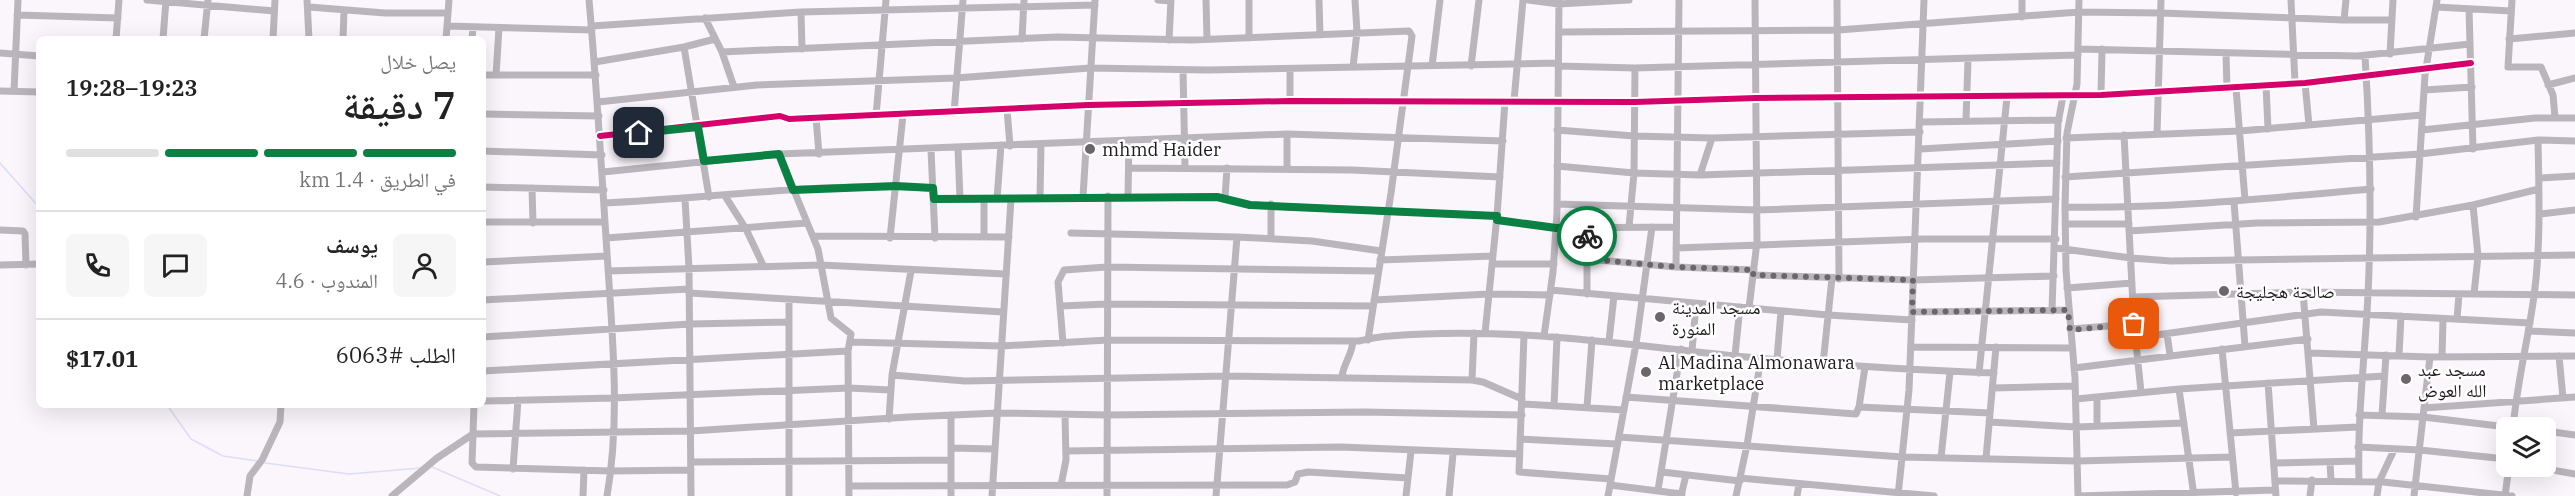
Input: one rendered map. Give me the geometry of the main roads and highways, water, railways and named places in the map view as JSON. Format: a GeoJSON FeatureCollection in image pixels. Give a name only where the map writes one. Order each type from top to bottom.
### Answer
{"type":"FeatureCollection","features":[{"type":"Feature","properties":{"kind":"waterway"},"geometry":{"type":"LineString","coordinates":[[0,163],[36,204]]}},
{"type":"Feature","properties":{"kind":"waterway"},"geometry":{"type":"LineString","coordinates":[[169,408],[191,439],[223,456],[257,461]]}},
{"type":"Feature","properties":{"kind":"waterway"},"geometry":{"type":"LineString","coordinates":[[265,463],[349,474],[421,468]]}},
{"type":"Feature","properties":{"kind":"waterway"},"geometry":{"type":"LineString","coordinates":[[432,467],[500,496]]}},
{"type":"Feature","properties":{"kind":"place","name":"mhmd Haider"},"geometry":{"type":"Point","coordinates":[1090,149]}},
{"type":"Feature","properties":{"kind":"place","name":"صالحة هجليجة"},"geometry":{"type":"Point","coordinates":[2224,291]}},
{"type":"Feature","properties":{"kind":"place","name":"مسجد المدينة المنورة"},"geometry":{"type":"Point","coordinates":[1660,317]}},
{"type":"Feature","properties":{"kind":"place","name":"Al Madina Almonawara marketplace"},"geometry":{"type":"Point","coordinates":[1646,372]}},
{"type":"Feature","properties":{"kind":"place","name":"مسجد عبد الله العوض"},"geometry":{"type":"Point","coordinates":[2406,379]}}]}
